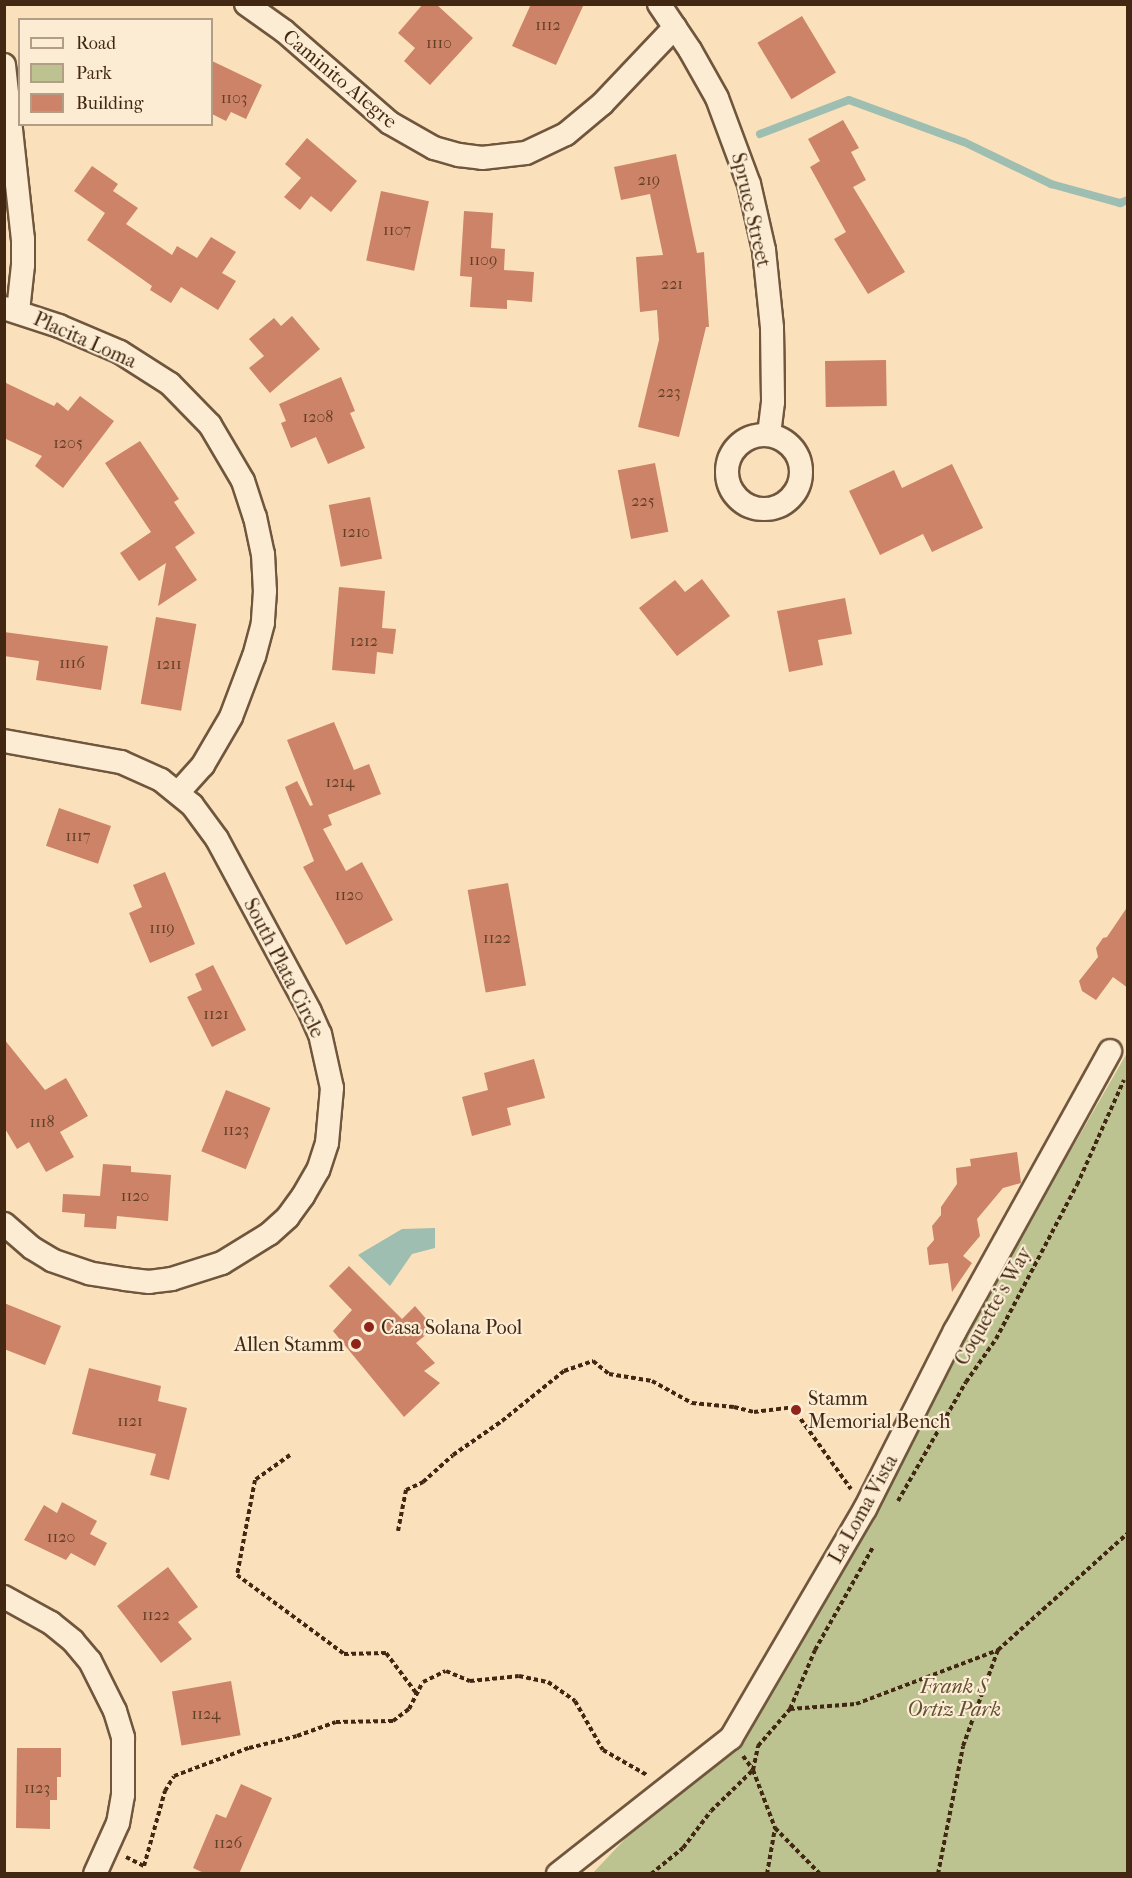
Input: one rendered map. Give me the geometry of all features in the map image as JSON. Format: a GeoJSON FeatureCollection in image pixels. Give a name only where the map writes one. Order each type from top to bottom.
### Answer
{"type":"FeatureCollection","features":[{"type":"Feature","properties":{"kind":"street","name":"Caminito Alegre"},"geometry":{"type":"LineString","coordinates":[[246,4],[284,31],[398,128],[434,148],[482,158],[526,153],[566,134],[602,104],[675,27]]}},
{"type":"Feature","properties":{"kind":"street","name":"Spruce Street"},"geometry":{"type":"LineString","coordinates":[[659,4],[704,73],[740,155],[757,216],[767,277],[772,328],[773,402],[769,435]]}},
{"type":"Feature","properties":{"kind":"street"},"geometry":{"type":"LineString","coordinates":[[4,65],[23,239],[23,265],[11,309]]}},
{"type":"Feature","properties":{"kind":"street","name":"Placita Loma"},"geometry":{"type":"LineString","coordinates":[[11,309],[120,352],[170,384],[204,417],[227,450],[243,482],[255,517],[263,554],[265,591],[262,623],[254,656],[231,717],[203,765],[179,792]]}},
{"type":"Feature","properties":{"kind":"street","name":"South Plata Circle"},"geometry":{"type":"LineString","coordinates":[[4,741],[120,762],[141,769],[179,792],[205,821],[217,839],[310,1011],[321,1034],[332,1088],[332,1116],[318,1170],[288,1217],[270,1234],[222,1263],[181,1277],[149,1282],[89,1273],[60,1264],[32,1248],[4,1224]]}},
{"type":"Feature","properties":{"kind":"street","name":"La Loma Vista"},"geometry":{"type":"LineString","coordinates":[[558,1874],[731,1738],[866,1509],[955,1331],[1110,1051]]}},
{"type":"Feature","properties":{"kind":"street"},"geometry":{"type":"LineString","coordinates":[[4,1597],[51,1623],[73,1641],[90,1661],[115,1711],[123,1738],[125,1766],[118,1822],[95,1874]]}},
{"type":"Feature","properties":{"kind":"path","name":"Coquette's Way"},"geometry":{"type":"LineString","coordinates":[[895,1506],[966,1382],[996,1339],[1077,1185],[1128,1071]]}},
{"type":"Feature","properties":{"kind":"path"},"geometry":{"type":"LineString","coordinates":[[398,1531],[406,1490],[423,1482],[453,1455],[564,1371],[593,1361],[609,1374],[652,1380],[692,1403],[734,1407],[754,1412],[792,1407],[866,1509]]}},
{"type":"Feature","properties":{"kind":"path"},"geometry":{"type":"LineString","coordinates":[[290,1455],[255,1479],[237,1575],[344,1654],[386,1653],[417,1694]]}},
{"type":"Feature","properties":{"kind":"path"},"geometry":{"type":"LineString","coordinates":[[790,1709],[856,1704],[998,1650],[1128,1533]]}},
{"type":"Feature","properties":{"kind":"path"},"geometry":{"type":"LineString","coordinates":[[820,1874],[775,1828],[753,1770],[758,1746],[790,1709],[815,1650],[878,1538]]}},
{"type":"Feature","properties":{"kind":"path"},"geometry":{"type":"LineString","coordinates":[[938,1874],[963,1746],[998,1650]]}},
{"type":"Feature","properties":{"kind":"path"},"geometry":{"type":"LineString","coordinates":[[108,1848],[144,1866],[165,1791],[174,1776],[249,1748],[297,1736],[336,1722],[393,1721],[409,1709],[423,1682],[446,1671],[470,1681],[519,1676],[548,1682],[575,1701],[603,1750],[669,1786]]}},
{"type":"Feature","properties":{"kind":"path"},"geometry":{"type":"LineString","coordinates":[[651,1874],[683,1848],[711,1811],[753,1770]]}},
{"type":"Feature","properties":{"kind":"path"},"geometry":{"type":"LineString","coordinates":[[767,1874],[775,1828]]}},
{"type":"Feature","properties":{"kind":"green space","name":"Frank S Ortiz Park"},"geometry":{"type":"Polygon","coordinates":[[[1127,1053],[1127,1873],[592,1874],[749,1707],[1127,1053]]]}},
{"type":"Feature","properties":{"kind":"shaded area"},"geometry":{"type":"Polygon","coordinates":[[[435,1228],[435,1248],[412,1254],[390,1286],[358,1255],[402,1229],[435,1228]]]}},
{"type":"Feature","properties":{"kind":"building"},"geometry":{"type":"Polygon","coordinates":[[[423,4],[436,4],[473,38],[430,85],[404,61],[415,48],[398,33],[423,4]]]}},
{"type":"Feature","properties":{"kind":"building"},"geometry":{"type":"Polygon","coordinates":[[[531,4],[584,4],[556,65],[512,46],[531,4]]]}},
{"type":"Feature","properties":{"kind":"building"},"geometry":{"type":"Polygon","coordinates":[[[802,16],[836,73],[791,99],[757,43],[802,16]]]}},
{"type":"Feature","properties":{"kind":"building"},"geometry":{"type":"Polygon","coordinates":[[[213,61],[262,85],[246,119],[231,112],[226,121],[213,114],[213,61]]]}},
{"type":"Feature","properties":{"kind":"building"},"geometry":{"type":"Polygon","coordinates":[[[843,120],[859,148],[851,152],[866,180],[853,187],[905,272],[868,294],[834,239],[846,232],[810,167],[820,161],[808,139],[843,120]]]}},
{"type":"Feature","properties":{"kind":"building"},"geometry":{"type":"Polygon","coordinates":[[[307,138],[357,181],[331,212],[311,196],[300,210],[284,197],[301,178],[285,164],[307,138]]]}},
{"type":"Feature","properties":{"kind":"building"},"geometry":{"type":"Polygon","coordinates":[[[676,154],[697,253],[704,252],[709,327],[706,327],[679,437],[638,427],[659,340],[657,310],[640,312],[636,257],[663,255],[650,194],[621,200],[614,167],[676,154]]]}},
{"type":"Feature","properties":{"kind":"building"},"geometry":{"type":"Polygon","coordinates":[[[92,166],[118,184],[113,191],[138,208],[126,224],[172,255],[177,246],[197,258],[211,237],[236,252],[222,273],[236,281],[218,310],[181,287],[171,303],[150,290],[152,286],[87,240],[105,213],[74,191],[92,166]]]}},
{"type":"Feature","properties":{"kind":"building"},"geometry":{"type":"Polygon","coordinates":[[[381,191],[429,201],[414,271],[366,260],[381,191]]]}},
{"type":"Feature","properties":{"kind":"building"},"geometry":{"type":"Polygon","coordinates":[[[464,211],[493,213],[491,248],[505,249],[504,270],[534,272],[532,302],[507,300],[507,309],[470,307],[472,277],[460,276],[464,211]]]}},
{"type":"Feature","properties":{"kind":"building"},"geometry":{"type":"Polygon","coordinates":[[[292,316],[320,349],[270,393],[249,368],[264,356],[249,339],[274,318],[281,326],[292,316]]]}},
{"type":"Feature","properties":{"kind":"building"},"geometry":{"type":"Polygon","coordinates":[[[886,360],[887,406],[826,407],[825,361],[886,360]]]}},
{"type":"Feature","properties":{"kind":"building"},"geometry":{"type":"Polygon","coordinates":[[[341,377],[355,411],[350,413],[365,448],[328,464],[316,437],[291,448],[281,423],[286,421],[279,404],[341,377]]]}},
{"type":"Feature","properties":{"kind":"building"},"geometry":{"type":"Polygon","coordinates":[[[4,382],[54,406],[57,402],[68,411],[80,396],[114,421],[63,488],[35,466],[42,456],[4,438],[4,382]]]}},
{"type":"Feature","properties":{"kind":"building"},"geometry":{"type":"Polygon","coordinates":[[[140,441],[179,499],[174,502],[195,533],[175,547],[197,580],[158,606],[166,563],[139,581],[120,553],[151,532],[105,463],[140,441]]]}},
{"type":"Feature","properties":{"kind":"building"},"geometry":{"type":"Polygon","coordinates":[[[655,463],[668,532],[631,539],[618,470],[655,463]]]}},
{"type":"Feature","properties":{"kind":"building"},"geometry":{"type":"Polygon","coordinates":[[[952,464],[983,528],[932,552],[923,534],[880,555],[849,491],[894,470],[902,488],[952,464]]]}},
{"type":"Feature","properties":{"kind":"building"},"geometry":{"type":"Polygon","coordinates":[[[370,497],[382,559],[341,567],[329,505],[370,497]]]}},
{"type":"Feature","properties":{"kind":"building"},"geometry":{"type":"Polygon","coordinates":[[[702,579],[730,616],[677,656],[639,608],[675,580],[685,592],[702,579]]]}},
{"type":"Feature","properties":{"kind":"building"},"geometry":{"type":"Polygon","coordinates":[[[339,587],[385,591],[382,628],[396,629],[393,654],[377,652],[375,674],[332,670],[339,587]]]}},
{"type":"Feature","properties":{"kind":"building"},"geometry":{"type":"Polygon","coordinates":[[[845,598],[852,634],[818,640],[823,665],[789,672],[777,611],[845,598]]]}},
{"type":"Feature","properties":{"kind":"building"},"geometry":{"type":"Polygon","coordinates":[[[156,617],[196,624],[181,711],[141,704],[156,617]]]}},
{"type":"Feature","properties":{"kind":"building"},"geometry":{"type":"Polygon","coordinates":[[[4,632],[108,646],[101,690],[36,680],[39,661],[4,656],[4,632]]]}},
{"type":"Feature","properties":{"kind":"building"},"geometry":{"type":"Polygon","coordinates":[[[334,722],[354,770],[369,764],[381,794],[328,815],[332,825],[323,829],[346,871],[362,862],[393,920],[346,945],[303,867],[314,861],[285,787],[297,781],[310,806],[313,805],[287,740],[334,722]]]}},
{"type":"Feature","properties":{"kind":"building"},"geometry":{"type":"Polygon","coordinates":[[[59,808],[111,826],[98,864],[46,846],[59,808]]]}},
{"type":"Feature","properties":{"kind":"building"},"geometry":{"type":"Polygon","coordinates":[[[165,872],[195,944],[150,963],[129,913],[142,907],[133,885],[165,872]]]}},
{"type":"Feature","properties":{"kind":"building"},"geometry":{"type":"Polygon","coordinates":[[[508,883],[526,985],[486,993],[468,890],[508,883]]]}},
{"type":"Feature","properties":{"kind":"building"},"geometry":{"type":"Polygon","coordinates":[[[1128,906],[1128,988],[1113,977],[1096,1000],[1082,991],[1079,981],[1098,957],[1096,948],[1103,938],[1107,937],[1128,906]]]}},
{"type":"Feature","properties":{"kind":"building"},"geometry":{"type":"Polygon","coordinates":[[[213,965],[246,1030],[212,1047],[187,997],[202,990],[195,974],[213,965]]]}},
{"type":"Feature","properties":{"kind":"building"},"geometry":{"type":"Polygon","coordinates":[[[4,1039],[45,1090],[66,1078],[88,1116],[60,1132],[74,1157],[46,1172],[29,1142],[17,1149],[4,1127],[4,1039]]]}},
{"type":"Feature","properties":{"kind":"building"},"geometry":{"type":"Polygon","coordinates":[[[534,1059],[545,1098],[507,1108],[511,1125],[472,1136],[462,1097],[488,1090],[484,1073],[534,1059]]]}},
{"type":"Feature","properties":{"kind":"building"},"geometry":{"type":"Polygon","coordinates":[[[226,1090],[271,1108],[246,1169],[201,1151],[226,1090]]]}},
{"type":"Feature","properties":{"kind":"building"},"geometry":{"type":"Polygon","coordinates":[[[1017,1152],[1021,1183],[1003,1188],[977,1219],[980,1236],[963,1256],[972,1263],[952,1292],[948,1263],[929,1265],[927,1248],[934,1240],[932,1226],[941,1215],[941,1207],[957,1184],[956,1168],[971,1166],[970,1159],[1017,1152]]]}},
{"type":"Feature","properties":{"kind":"building"},"geometry":{"type":"Polygon","coordinates":[[[103,1164],[131,1166],[131,1172],[171,1175],[168,1221],[117,1216],[116,1229],[84,1227],[85,1214],[62,1212],[63,1194],[100,1196],[103,1164]]]}},
{"type":"Feature","properties":{"kind":"building","name":"Casa Solana Pool"},"geometry":{"type":"Polygon","coordinates":[[[349,1266],[402,1319],[415,1306],[434,1328],[416,1343],[435,1363],[424,1371],[440,1383],[404,1417],[333,1331],[352,1310],[329,1286],[349,1266]]]}},
{"type":"Feature","properties":{"kind":"building"},"geometry":{"type":"Polygon","coordinates":[[[4,1303],[61,1326],[45,1365],[4,1349],[4,1303]]]}},
{"type":"Feature","properties":{"kind":"building"},"geometry":{"type":"Polygon","coordinates":[[[89,1368],[161,1386],[158,1401],[187,1408],[169,1480],[150,1475],[156,1454],[72,1434],[89,1368]]]}},
{"type":"Feature","properties":{"kind":"building"},"geometry":{"type":"Polygon","coordinates":[[[62,1502],[97,1521],[90,1534],[107,1543],[95,1566],[71,1553],[66,1560],[24,1540],[44,1505],[57,1513],[62,1502]]]}},
{"type":"Feature","properties":{"kind":"building"},"geometry":{"type":"Polygon","coordinates":[[[168,1567],[198,1607],[178,1622],[192,1639],[161,1663],[117,1606],[168,1567]]]}},
{"type":"Feature","properties":{"kind":"building"},"geometry":{"type":"Polygon","coordinates":[[[231,1681],[241,1735],[181,1746],[172,1691],[231,1681]]]}},
{"type":"Feature","properties":{"kind":"building"},"geometry":{"type":"Polygon","coordinates":[[[17,1748],[61,1748],[61,1777],[57,1777],[57,1800],[50,1800],[50,1829],[16,1828],[17,1748]]]}},
{"type":"Feature","properties":{"kind":"building"},"geometry":{"type":"Polygon","coordinates":[[[241,1784],[272,1798],[239,1874],[206,1874],[193,1868],[216,1814],[226,1818],[241,1784]]]}},
{"type":"Feature","properties":{"kind":"waterway"},"geometry":{"type":"LineString","coordinates":[[760,134],[849,100],[964,142],[1051,184],[1120,203],[1128,200]]}},
{"type":"Feature","properties":{"kind":"place","name":"Casa Solana Pool"},"geometry":{"type":"Point","coordinates":[369,1327]}},
{"type":"Feature","properties":{"kind":"place","name":"Allen Stamm"},"geometry":{"type":"Point","coordinates":[356,1344]}},
{"type":"Feature","properties":{"kind":"place","name":"Stamm Memorial Bench"},"geometry":{"type":"Point","coordinates":[796,1410]}}]}
